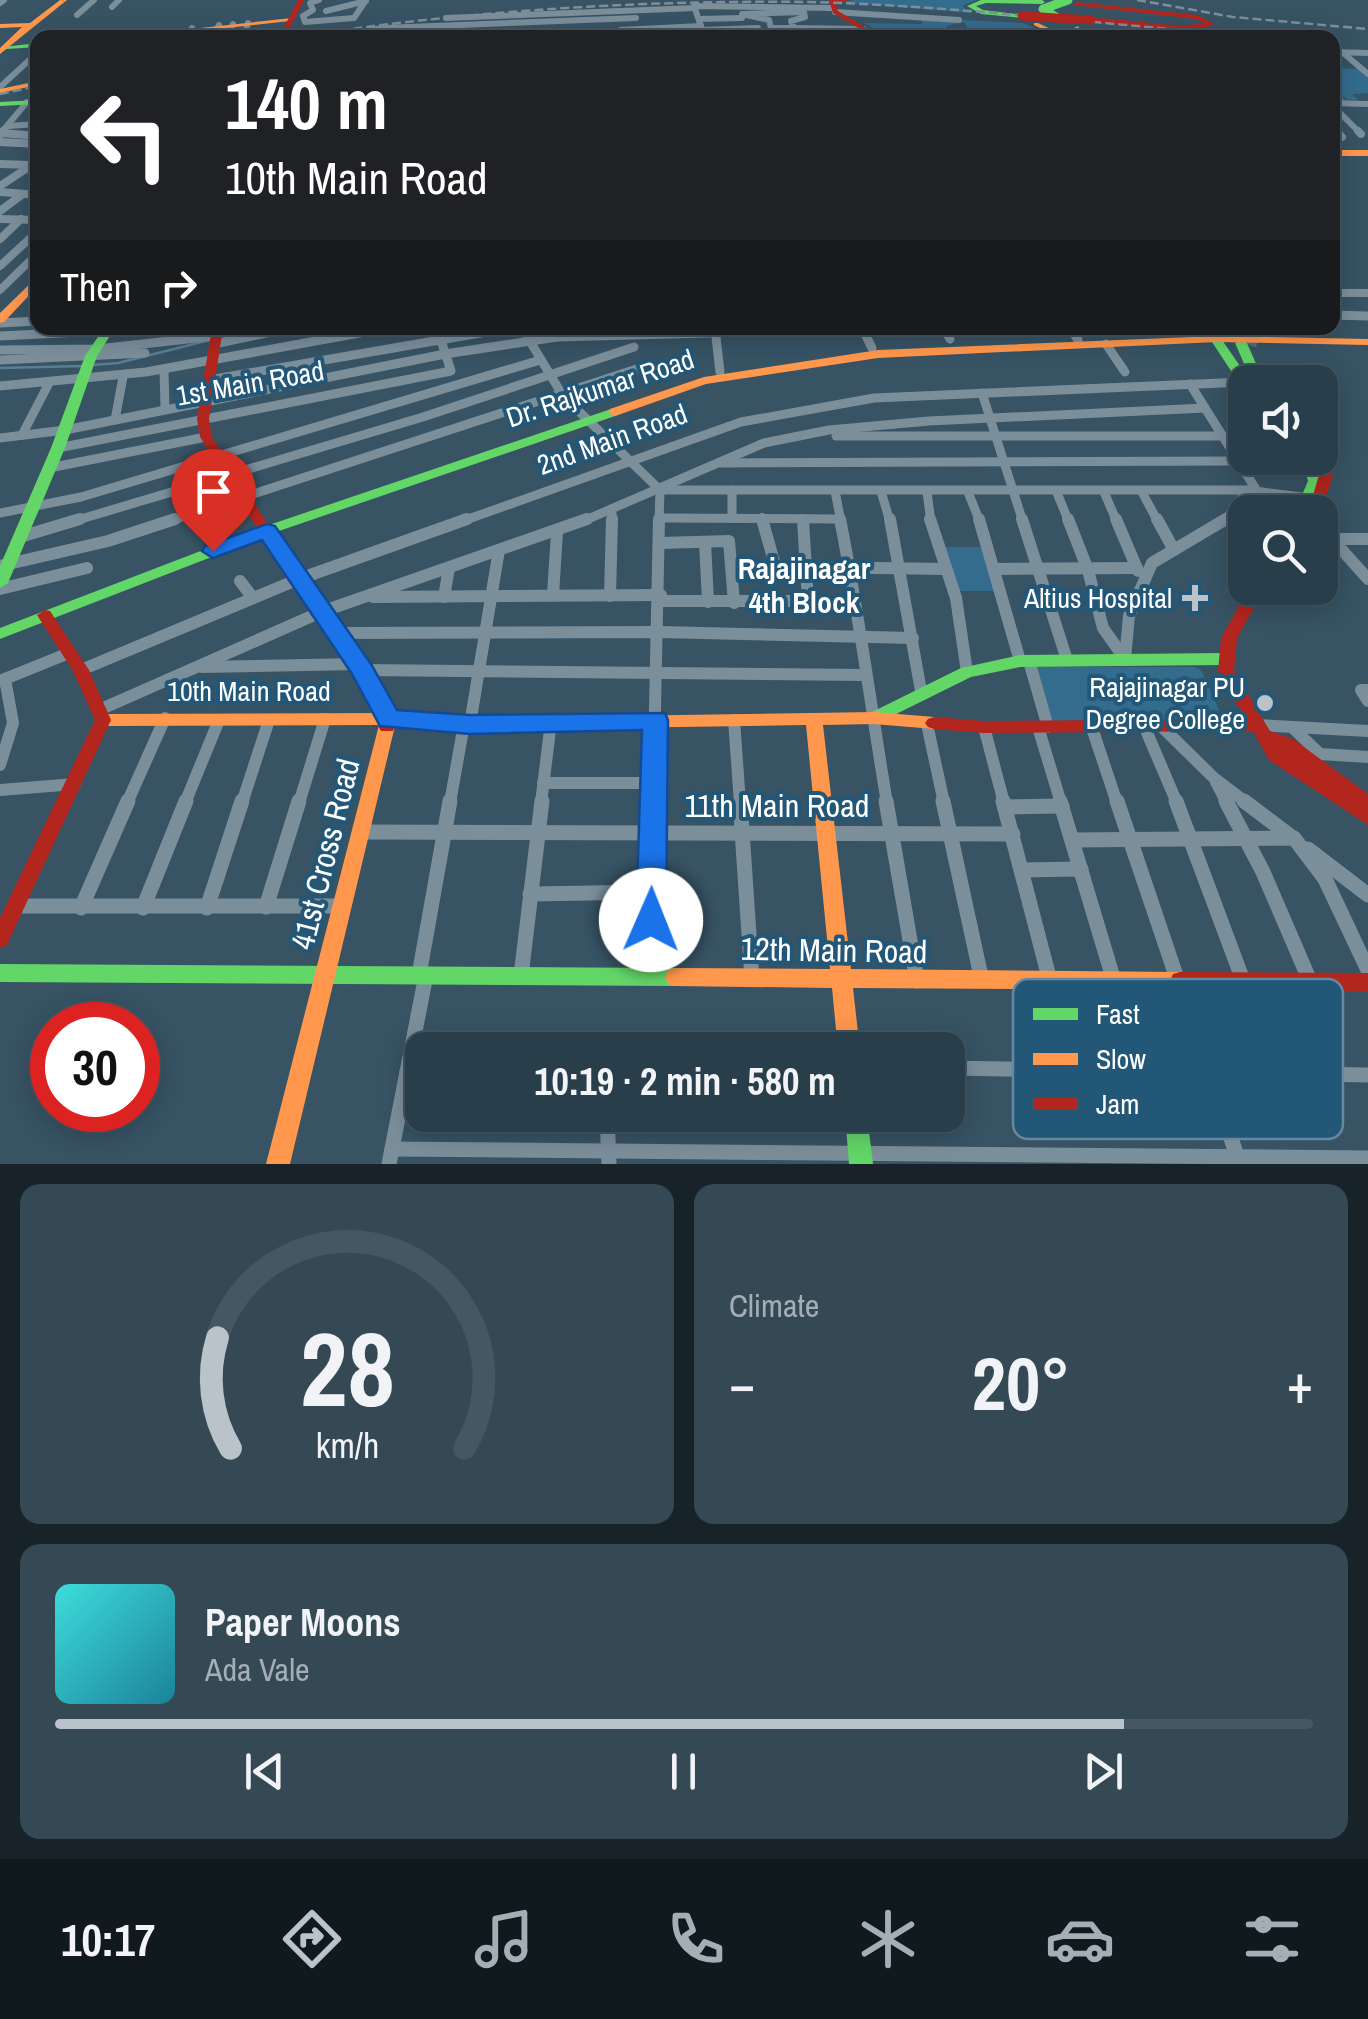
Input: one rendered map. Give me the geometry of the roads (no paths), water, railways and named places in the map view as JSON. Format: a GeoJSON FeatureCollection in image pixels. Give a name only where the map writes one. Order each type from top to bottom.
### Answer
{"type":"FeatureCollection","features":[{"type":"Feature","properties":{"kind":"street"},"geometry":{"type":"LineString","coordinates":[[2,49],[20,26],[57,0]]}},
{"type":"Feature","properties":{"kind":"street"},"geometry":{"type":"LineString","coordinates":[[77,15],[94,0]]}},
{"type":"Feature","properties":{"kind":"street"},"geometry":{"type":"LineString","coordinates":[[112,7],[119,0]]}},
{"type":"Feature","properties":{"kind":"street"},"geometry":{"type":"LineString","coordinates":[[290,16],[319,0]]}},
{"type":"Feature","properties":{"kind":"street"},"geometry":{"type":"LineString","coordinates":[[1060,17],[1155,20],[1116,0]]}},
{"type":"Feature","properties":{"kind":"street"},"geometry":{"type":"LineString","coordinates":[[360,12],[325,9],[366,1]]}},
{"type":"Feature","properties":{"kind":"street"},"geometry":{"type":"LineString","coordinates":[[235,30],[313,10],[303,16],[305,22],[348,20],[360,12],[366,1]]}},
{"type":"Feature","properties":{"kind":"street"},"geometry":{"type":"LineString","coordinates":[[700,21],[700,5],[838,7],[959,20]]}},
{"type":"Feature","properties":{"kind":"street"},"geometry":{"type":"LineString","coordinates":[[838,7],[868,30]]}},
{"type":"Feature","properties":{"kind":"street"},"geometry":{"type":"LineString","coordinates":[[654,10],[657,28]]}},
{"type":"Feature","properties":{"kind":"street"},"geometry":{"type":"LineString","coordinates":[[439,30],[522,12],[654,10],[758,28]]}},
{"type":"Feature","properties":{"kind":"street"},"geometry":{"type":"LineString","coordinates":[[517,29],[522,12]]}},
{"type":"Feature","properties":{"kind":"street"},"geometry":{"type":"LineString","coordinates":[[677,14],[681,30]]}},
{"type":"Feature","properties":{"kind":"street"},"geometry":{"type":"LineString","coordinates":[[378,30],[517,29],[570,19],[680,27],[734,14],[700,21]]}},
{"type":"Feature","properties":{"kind":"street"},"geometry":{"type":"LineString","coordinates":[[794,28],[792,21],[807,14],[742,14],[770,20],[777,30],[825,30]]}},
{"type":"Feature","properties":{"kind":"street"},"geometry":{"type":"LineString","coordinates":[[559,30],[570,19],[637,24]]}},
{"type":"Feature","properties":{"kind":"street"},"geometry":{"type":"LineString","coordinates":[[700,21],[745,21]]}},
{"type":"Feature","properties":{"kind":"street"},"geometry":{"type":"LineString","coordinates":[[397,25],[517,29]]}},
{"type":"Feature","properties":{"kind":"street"},"geometry":{"type":"LineString","coordinates":[[581,30],[622,25]]}},
{"type":"Feature","properties":{"kind":"street"},"geometry":{"type":"LineString","coordinates":[[439,30],[517,29]]}},
{"type":"Feature","properties":{"kind":"street"},"geometry":{"type":"LineString","coordinates":[[2,49],[30,48]]}},
{"type":"Feature","properties":{"kind":"street"},"geometry":{"type":"LineString","coordinates":[[1342,52],[1368,53]]}},
{"type":"Feature","properties":{"kind":"street"},"geometry":{"type":"LineString","coordinates":[[1342,52],[1368,74]]}},
{"type":"Feature","properties":{"kind":"street"},"geometry":{"type":"LineString","coordinates":[[0,89],[30,57]]}},
{"type":"Feature","properties":{"kind":"street"},"geometry":{"type":"LineString","coordinates":[[0,89],[30,90]]}},
{"type":"Feature","properties":{"kind":"street"},"geometry":{"type":"LineString","coordinates":[[0,104],[30,92]]}},
{"type":"Feature","properties":{"kind":"street"},"geometry":{"type":"LineString","coordinates":[[4,133],[30,96]]}},
{"type":"Feature","properties":{"kind":"street"},"geometry":{"type":"LineString","coordinates":[[1340,104],[1368,104]]}},
{"type":"Feature","properties":{"kind":"street"},"geometry":{"type":"LineString","coordinates":[[1340,114],[1366,145]]}},
{"type":"Feature","properties":{"kind":"street"},"geometry":{"type":"LineString","coordinates":[[4,133],[30,131]]}},
{"type":"Feature","properties":{"kind":"street"},"geometry":{"type":"LineString","coordinates":[[4,133],[11,142]]}},
{"type":"Feature","properties":{"kind":"street"},"geometry":{"type":"LineString","coordinates":[[0,150],[11,142],[28,143]]}},
{"type":"Feature","properties":{"kind":"street"},"geometry":{"type":"LineString","coordinates":[[0,163],[28,143]]}},
{"type":"Feature","properties":{"kind":"street"},"geometry":{"type":"LineString","coordinates":[[1340,146],[1366,145]]}},
{"type":"Feature","properties":{"kind":"street"},"geometry":{"type":"LineString","coordinates":[[21,158],[30,151]]}},
{"type":"Feature","properties":{"kind":"street"},"geometry":{"type":"LineString","coordinates":[[0,163],[30,164]]}},
{"type":"Feature","properties":{"kind":"street"},"geometry":{"type":"LineString","coordinates":[[0,189],[30,168]]}},
{"type":"Feature","properties":{"kind":"street"},"geometry":{"type":"LineString","coordinates":[[18,176],[30,176]]}},
{"type":"Feature","properties":{"kind":"street"},"geometry":{"type":"LineString","coordinates":[[0,189],[30,194]]}},
{"type":"Feature","properties":{"kind":"street"},"geometry":{"type":"LineString","coordinates":[[0,212],[23,194]]}},
{"type":"Feature","properties":{"kind":"street"},"geometry":{"type":"LineString","coordinates":[[0,212],[30,218]]}},
{"type":"Feature","properties":{"kind":"street"},"geometry":{"type":"LineString","coordinates":[[0,239],[22,219]]}},
{"type":"Feature","properties":{"kind":"street"},"geometry":{"type":"LineString","coordinates":[[0,266],[30,238]]}},
{"type":"Feature","properties":{"kind":"street"},"geometry":{"type":"LineString","coordinates":[[0,290],[30,261]]}},
{"type":"Feature","properties":{"kind":"street"},"geometry":{"type":"LineString","coordinates":[[0,321],[30,288]]}},
{"type":"Feature","properties":{"kind":"street"},"geometry":{"type":"LineString","coordinates":[[1340,293],[1368,293]]}},
{"type":"Feature","properties":{"kind":"street"},"geometry":{"type":"LineString","coordinates":[[1340,315],[1368,316]]}},
{"type":"Feature","properties":{"kind":"street"},"geometry":{"type":"LineString","coordinates":[[0,321],[30,321]]}},
{"type":"Feature","properties":{"kind":"street"},"geometry":{"type":"LineString","coordinates":[[0,386],[48,384],[94,355],[144,335]]}},
{"type":"Feature","properties":{"kind":"street"},"geometry":{"type":"LineString","coordinates":[[0,350],[94,355],[247,335]]}},
{"type":"Feature","properties":{"kind":"street"},"geometry":{"type":"LineString","coordinates":[[0,336],[94,355],[123,378],[164,370],[211,341],[292,335]]}},
{"type":"Feature","properties":{"kind":"street"},"geometry":{"type":"LineString","coordinates":[[210,380],[424,335]]}},
{"type":"Feature","properties":{"kind":"street"},"geometry":{"type":"LineString","coordinates":[[439,335],[445,354]]}},
{"type":"Feature","properties":{"kind":"street"},"geometry":{"type":"LineString","coordinates":[[524,335],[561,396],[660,490],[1252,491],[1301,495]]}},
{"type":"Feature","properties":{"kind":"street"},"geometry":{"type":"LineString","coordinates":[[49,468],[206,419],[445,354],[570,335]]}},
{"type":"Feature","properties":{"kind":"street"},"geometry":{"type":"LineString","coordinates":[[716,335],[720,372]]}},
{"type":"Feature","properties":{"kind":"street"},"geometry":{"type":"LineString","coordinates":[[866,335],[872,348]]}},
{"type":"Feature","properties":{"kind":"street"},"geometry":{"type":"LineString","coordinates":[[948,335],[950,339]]}},
{"type":"Feature","properties":{"kind":"street","name":"Dr. Rajkumar Road"},"geometry":{"type":"LineString","coordinates":[[0,626],[267,527],[720,372],[872,348],[1060,335]]}},
{"type":"Feature","properties":{"kind":"street"},"geometry":{"type":"LineString","coordinates":[[1242,335],[1244,365]]}},
{"type":"Feature","properties":{"kind":"street"},"geometry":{"type":"LineString","coordinates":[[1242,335],[1252,365]]}},
{"type":"Feature","properties":{"kind":"street"},"geometry":{"type":"LineString","coordinates":[[1242,335],[1257,365]]}},
{"type":"Feature","properties":{"kind":"street","name":"Dr. Rajkumar Road"},"geometry":{"type":"LineString","coordinates":[[583,419],[704,381],[819,360],[878,354],[1242,335],[1368,340]]}},
{"type":"Feature","properties":{"kind":"street","name":"Dr. Rajkumar Road"},"geometry":{"type":"LineString","coordinates":[[1331,335],[1368,340]]}},
{"type":"Feature","properties":{"kind":"street"},"geometry":{"type":"LineString","coordinates":[[211,341],[206,419],[217,456],[360,667],[389,719]]}},
{"type":"Feature","properties":{"kind":"street"},"geometry":{"type":"LineString","coordinates":[[1106,344],[1125,372]]}},
{"type":"Feature","properties":{"kind":"street"},"geometry":{"type":"LineString","coordinates":[[20,537],[548,377],[634,347]]}},
{"type":"Feature","properties":{"kind":"street"},"geometry":{"type":"LineString","coordinates":[[0,360],[145,353]]}},
{"type":"Feature","properties":{"kind":"street","name":"1st Main Road"},"geometry":{"type":"LineString","coordinates":[[61,439],[206,419],[451,372],[445,354]]}},
{"type":"Feature","properties":{"kind":"street"},"geometry":{"type":"LineString","coordinates":[[2,576],[94,355]]}},
{"type":"Feature","properties":{"kind":"street"},"geometry":{"type":"LineString","coordinates":[[0,514],[29,510],[537,361]]}},
{"type":"Feature","properties":{"kind":"street"},"geometry":{"type":"LineString","coordinates":[[2,576],[649,365]]}},
{"type":"Feature","properties":{"kind":"street"},"geometry":{"type":"LineString","coordinates":[[164,370],[165,409]]}},
{"type":"Feature","properties":{"kind":"street"},"geometry":{"type":"LineString","coordinates":[[115,420],[123,378]]}},
{"type":"Feature","properties":{"kind":"street","name":"2nd Main Road"},"geometry":{"type":"LineString","coordinates":[[81,670],[299,579],[631,464],[726,426],[828,404],[1228,383]]}},
{"type":"Feature","properties":{"kind":"street"},"geometry":{"type":"LineString","coordinates":[[22,435],[48,384]]}},
{"type":"Feature","properties":{"kind":"street"},"geometry":{"type":"LineString","coordinates":[[1190,384],[1228,444]]}},
{"type":"Feature","properties":{"kind":"street"},"geometry":{"type":"LineString","coordinates":[[982,393],[1068,660]]}},
{"type":"Feature","properties":{"kind":"street"},"geometry":{"type":"LineString","coordinates":[[324,397],[338,420]]}},
{"type":"Feature","properties":{"kind":"street"},"geometry":{"type":"LineString","coordinates":[[0,939],[76,784],[101,715],[193,667],[320,612],[557,532],[764,443],[797,436],[991,417],[1205,408]]}},
{"type":"Feature","properties":{"kind":"street"},"geometry":{"type":"LineString","coordinates":[[0,438],[22,435],[61,439],[115,420],[165,409],[206,419]]}},
{"type":"Feature","properties":{"kind":"street"},"geometry":{"type":"LineString","coordinates":[[797,436],[1222,436]]}},
{"type":"Feature","properties":{"kind":"street"},"geometry":{"type":"LineString","coordinates":[[713,465],[1228,461]]}},
{"type":"Feature","properties":{"kind":"street"},"geometry":{"type":"LineString","coordinates":[[1246,475],[1252,491]]}},
{"type":"Feature","properties":{"kind":"street"},"geometry":{"type":"LineString","coordinates":[[650,978],[660,490]]}},
{"type":"Feature","properties":{"kind":"street"},"geometry":{"type":"LineString","coordinates":[[732,490],[732,518]]}},
{"type":"Feature","properties":{"kind":"street"},"geometry":{"type":"LineString","coordinates":[[835,491],[852,568],[865,675],[917,981]]}},
{"type":"Feature","properties":{"kind":"street"},"geometry":{"type":"LineString","coordinates":[[1126,659],[1129,616],[1140,573],[1225,521],[1252,491]]}},
{"type":"Feature","properties":{"kind":"street"},"geometry":{"type":"LineString","coordinates":[[881,492],[902,569],[921,691]]}},
{"type":"Feature","properties":{"kind":"street"},"geometry":{"type":"LineString","coordinates":[[927,492],[929,517],[963,632],[968,672]]}},
{"type":"Feature","properties":{"kind":"street"},"geometry":{"type":"LineString","coordinates":[[968,492],[1025,661],[1062,806],[1113,979]]}},
{"type":"Feature","properties":{"kind":"street"},"geometry":{"type":"LineString","coordinates":[[1104,492],[1140,573]]}},
{"type":"Feature","properties":{"kind":"street"},"geometry":{"type":"LineString","coordinates":[[1142,492],[1174,550]]}},
{"type":"Feature","properties":{"kind":"street"},"geometry":{"type":"LineString","coordinates":[[1057,493],[1088,570],[1103,628],[1126,659]]}},
{"type":"Feature","properties":{"kind":"street"},"geometry":{"type":"LineString","coordinates":[[610,596],[612,509]]}},
{"type":"Feature","properties":{"kind":"street"},"geometry":{"type":"LineString","coordinates":[[661,518],[840,520]]}},
{"type":"Feature","properties":{"kind":"street"},"geometry":{"type":"LineString","coordinates":[[762,519],[776,572],[945,569]]}},
{"type":"Feature","properties":{"kind":"street"},"geometry":{"type":"LineString","coordinates":[[364,597],[554,595],[808,602],[803,520]]}},
{"type":"Feature","properties":{"kind":"street","name":"Dr. Rajkumar Road"},"geometry":{"type":"LineString","coordinates":[[0,634],[267,527]]}},
{"type":"Feature","properties":{"kind":"street"},"geometry":{"type":"LineString","coordinates":[[554,595],[557,532]]}},
{"type":"Feature","properties":{"kind":"street"},"geometry":{"type":"LineString","coordinates":[[1338,538],[1368,539]]}},
{"type":"Feature","properties":{"kind":"street"},"geometry":{"type":"LineString","coordinates":[[661,543],[730,541],[734,602]]}},
{"type":"Feature","properties":{"kind":"street"},"geometry":{"type":"LineString","coordinates":[[705,542],[708,602]]}},
{"type":"Feature","properties":{"kind":"street"},"geometry":{"type":"LineString","coordinates":[[1338,549],[1368,579]]}},
{"type":"Feature","properties":{"kind":"street"},"geometry":{"type":"LineString","coordinates":[[418,1032],[422,975],[444,832],[480,670],[500,550]]}},
{"type":"Feature","properties":{"kind":"street"},"geometry":{"type":"LineString","coordinates":[[2,576],[87,568]]}},
{"type":"Feature","properties":{"kind":"street"},"geometry":{"type":"LineString","coordinates":[[444,596],[449,568]]}},
{"type":"Feature","properties":{"kind":"street"},"geometry":{"type":"LineString","coordinates":[[994,569],[1140,573]]}},
{"type":"Feature","properties":{"kind":"street"},"geometry":{"type":"LineString","coordinates":[[240,580],[252,598]]}},
{"type":"Feature","properties":{"kind":"street"},"geometry":{"type":"LineString","coordinates":[[1244,605],[1223,659],[1260,730],[1275,755],[1368,818]]}},
{"type":"Feature","properties":{"kind":"street"},"geometry":{"type":"LineString","coordinates":[[45,615],[81,670],[101,715]]}},
{"type":"Feature","properties":{"kind":"street"},"geometry":{"type":"LineString","coordinates":[[334,632],[660,632],[912,638]]}},
{"type":"Feature","properties":{"kind":"street"},"geometry":{"type":"LineString","coordinates":[[0,764],[7,724],[2,680],[68,653]]}},
{"type":"Feature","properties":{"kind":"street","name":"10th Main Road"},"geometry":{"type":"LineString","coordinates":[[874,718],[921,691],[968,672],[1025,661],[1223,659]]}},
{"type":"Feature","properties":{"kind":"street"},"geometry":{"type":"LineString","coordinates":[[193,667],[865,675]]}},
{"type":"Feature","properties":{"kind":"street"},"geometry":{"type":"LineString","coordinates":[[1368,690],[1362,690],[1368,701]]}},
{"type":"Feature","properties":{"kind":"street","name":"10th Main Road"},"geometry":{"type":"LineString","coordinates":[[101,715],[218,720],[389,719],[467,724],[874,718],[984,727],[1368,730]]}},
{"type":"Feature","properties":{"kind":"street"},"geometry":{"type":"LineString","coordinates":[[81,908],[165,718]]}},
{"type":"Feature","properties":{"kind":"street"},"geometry":{"type":"LineString","coordinates":[[266,907],[325,719]]}},
{"type":"Feature","properties":{"kind":"street","name":"41st Cross Road"},"geometry":{"type":"LineString","coordinates":[[278,1164],[389,719]]}},
{"type":"Feature","properties":{"kind":"street"},"geometry":{"type":"LineString","coordinates":[[814,719],[847,1032]]}},
{"type":"Feature","properties":{"kind":"street"},"geometry":{"type":"LineString","coordinates":[[143,908],[218,720]]}},
{"type":"Feature","properties":{"kind":"street"},"geometry":{"type":"LineString","coordinates":[[207,908],[269,720]]}},
{"type":"Feature","properties":{"kind":"street"},"geometry":{"type":"LineString","coordinates":[[734,720],[752,979]]}},
{"type":"Feature","properties":{"kind":"street"},"geometry":{"type":"LineString","coordinates":[[520,976],[551,722]]}},
{"type":"Feature","properties":{"kind":"street"},"geometry":{"type":"LineString","coordinates":[[927,724],[982,981]]}},
{"type":"Feature","properties":{"kind":"street"},"geometry":{"type":"LineString","coordinates":[[984,727],[1049,979]]}},
{"type":"Feature","properties":{"kind":"street"},"geometry":{"type":"LineString","coordinates":[[1154,727],[1214,778],[1368,895]]}},
{"type":"Feature","properties":{"kind":"street"},"geometry":{"type":"LineString","coordinates":[[1154,727],[1243,979]]}},
{"type":"Feature","properties":{"kind":"street"},"geometry":{"type":"LineString","coordinates":[[1092,728],[1132,839],[1175,979]]}},
{"type":"Feature","properties":{"kind":"street"},"geometry":{"type":"LineString","coordinates":[[1294,729],[1320,754],[1368,757]]}},
{"type":"Feature","properties":{"kind":"street"},"geometry":{"type":"LineString","coordinates":[[1260,730],[1287,744],[1368,804]]}},
{"type":"Feature","properties":{"kind":"street"},"geometry":{"type":"LineString","coordinates":[[1214,778],[1309,979]]}},
{"type":"Feature","properties":{"kind":"street"},"geometry":{"type":"LineString","coordinates":[[544,783],[652,784]]}},
{"type":"Feature","properties":{"kind":"street"},"geometry":{"type":"LineString","coordinates":[[0,790],[76,784]]}},
{"type":"Feature","properties":{"kind":"street"},"geometry":{"type":"LineString","coordinates":[[1006,808],[1062,806]]}},
{"type":"Feature","properties":{"kind":"street","name":"11th Main Road"},"geometry":{"type":"LineString","coordinates":[[361,832],[1013,834]]}},
{"type":"Feature","properties":{"kind":"street"},"geometry":{"type":"LineString","coordinates":[[1072,840],[1294,838]]}},
{"type":"Feature","properties":{"kind":"street"},"geometry":{"type":"LineString","coordinates":[[1294,838],[1325,879],[1368,970]]}},
{"type":"Feature","properties":{"kind":"street"},"geometry":{"type":"LineString","coordinates":[[1022,870],[1081,869]]}},
{"type":"Feature","properties":{"kind":"street"},"geometry":{"type":"LineString","coordinates":[[530,894],[652,892]]}},
{"type":"Feature","properties":{"kind":"street"},"geometry":{"type":"LineString","coordinates":[[16,906],[343,906]]}},
{"type":"Feature","properties":{"kind":"street","name":"12th Main Road"},"geometry":{"type":"LineString","coordinates":[[0,973],[1013,981]]}},
{"type":"Feature","properties":{"kind":"street"},"geometry":{"type":"LineString","coordinates":[[965,1068],[1013,1069]]}},
{"type":"Feature","properties":{"kind":"street"},"geometry":{"type":"LineString","coordinates":[[1343,1074],[1368,1074]]}},
{"type":"Feature","properties":{"kind":"street"},"geometry":{"type":"LineString","coordinates":[[405,1107],[391,1156],[1236,1156],[1261,1162],[1355,1160]]}},
{"type":"Feature","properties":{"kind":"street"},"geometry":{"type":"LineString","coordinates":[[608,1132],[609,1158]]}},
{"type":"Feature","properties":{"kind":"street"},"geometry":{"type":"LineString","coordinates":[[858,1132],[860,1159]]}},
{"type":"Feature","properties":{"kind":"street"},"geometry":{"type":"LineString","coordinates":[[1230,1139],[1236,1156]]}},
{"type":"Feature","properties":{"kind":"waterway"},"geometry":{"type":"LineString","coordinates":[[91,365],[118,363],[210,340]]}},
{"type":"Feature","properties":{"kind":"waterway"},"geometry":{"type":"LineString","coordinates":[[0,368],[83,366]]}},
{"type":"Feature","properties":{"kind":"tunnel"},"geometry":{"type":"LineString","coordinates":[[1250,345],[1255,335]]}},
{"type":"Feature","properties":{"kind":"railway"},"geometry":{"type":"LineString","coordinates":[[1137,0],[1233,17],[1368,29]]}},
{"type":"Feature","properties":{"kind":"railway"},"geometry":{"type":"LineString","coordinates":[[347,30],[484,14],[614,5],[745,2],[929,8],[1180,30]]}},
{"type":"Feature","properties":{"kind":"railway"},"geometry":{"type":"LineString","coordinates":[[0,94],[30,88]]}},
{"type":"Feature","properties":{"kind":"place","name":"Altius Hospital"},"geometry":{"type":"Point","coordinates":[1195,598]}},
{"type":"Feature","properties":{"kind":"place","name":"Rajajinagar PU Degree College"},"geometry":{"type":"Point","coordinates":[1265,703]}},
{"type":"Feature","properties":{"kind":"district","name":"Rajajinagar 4th Block"},"geometry":{"type":"Point","coordinates":[804,585]}}]}
